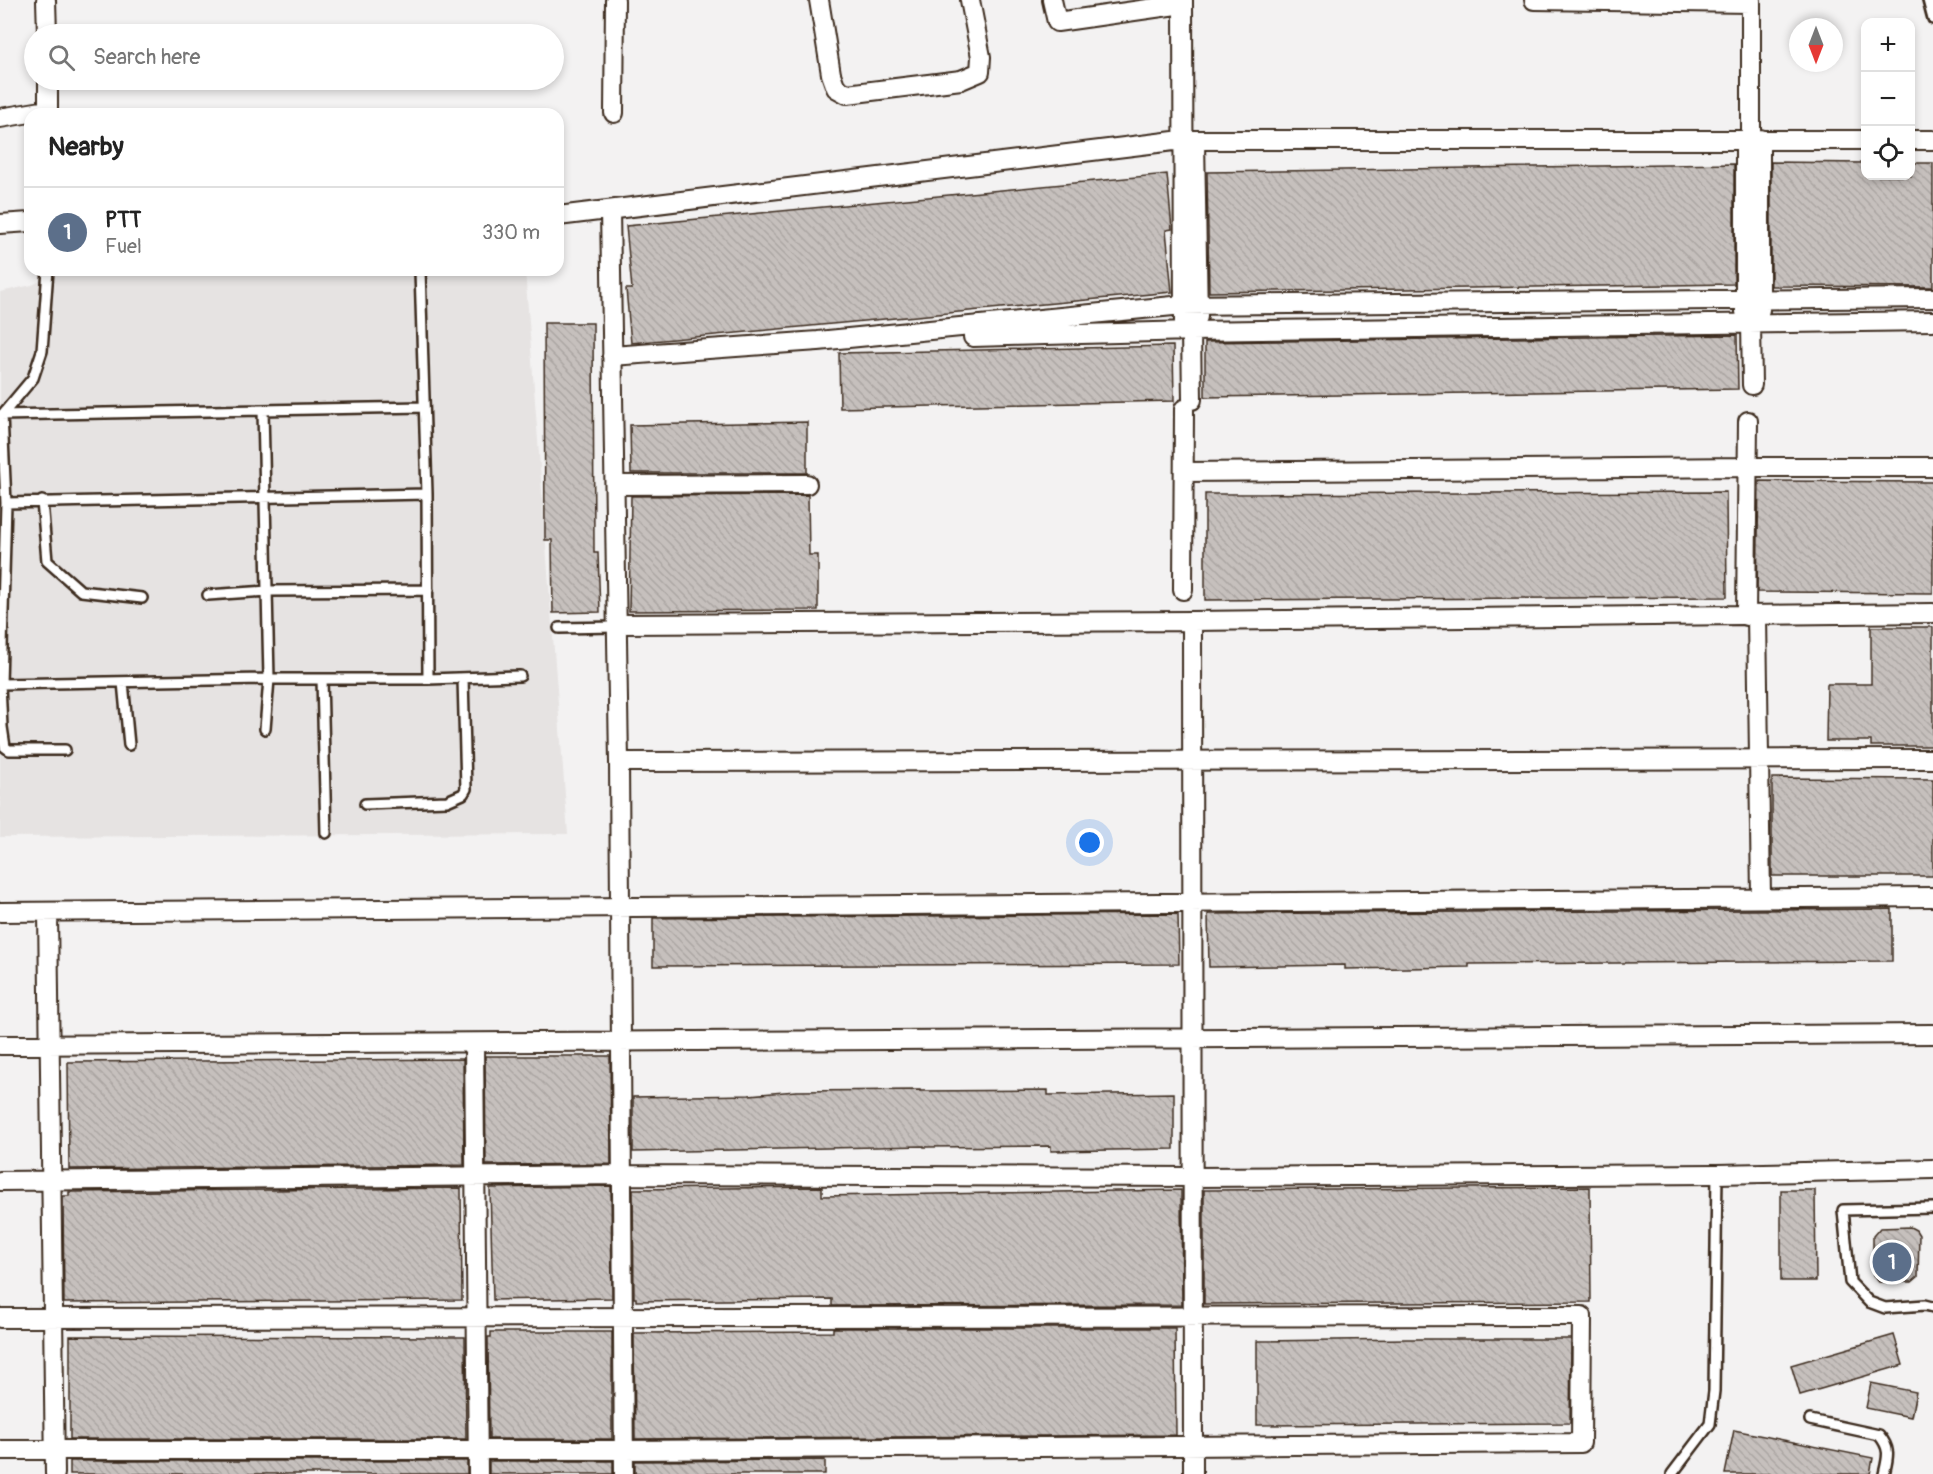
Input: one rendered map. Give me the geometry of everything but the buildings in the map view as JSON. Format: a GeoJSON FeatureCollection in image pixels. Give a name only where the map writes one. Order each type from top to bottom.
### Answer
{"type":"FeatureCollection","features":[{"type":"Feature","properties":{"kind":"street"},"geometry":{"type":"LineString","coordinates":[[46,0],[47,24]]}},
{"type":"Feature","properties":{"kind":"street"},"geometry":{"type":"LineString","coordinates":[[614,113],[615,0]]}},
{"type":"Feature","properties":{"kind":"street"},"geometry":{"type":"LineString","coordinates":[[819,0],[831,74],[836,88],[847,94],[961,80],[980,72],[981,57],[970,0]]}},
{"type":"Feature","properties":{"kind":"street"},"geometry":{"type":"LineString","coordinates":[[1052,0],[1057,22],[1183,2],[1189,140],[1191,331],[1184,472],[1183,590]]}},
{"type":"Feature","properties":{"kind":"street"},"geometry":{"type":"LineString","coordinates":[[1534,0],[1751,2],[1752,385]]}},
{"type":"Feature","properties":{"kind":"street"},"geometry":{"type":"LineString","coordinates":[[48,90],[48,108]]}},
{"type":"Feature","properties":{"kind":"street"},"geometry":{"type":"LineString","coordinates":[[0,118],[24,115]]}},
{"type":"Feature","properties":{"kind":"street"},"geometry":{"type":"LineString","coordinates":[[564,215],[1189,140],[1861,140]]}},
{"type":"Feature","properties":{"kind":"street"},"geometry":{"type":"LineString","coordinates":[[1915,140],[1933,140]]}},
{"type":"Feature","properties":{"kind":"street"},"geometry":{"type":"LineString","coordinates":[[610,210],[619,762],[624,1474]]}},
{"type":"Feature","properties":{"kind":"street"},"geometry":{"type":"LineString","coordinates":[[0,224],[24,222]]}},
{"type":"Feature","properties":{"kind":"street"},"geometry":{"type":"LineString","coordinates":[[612,356],[818,341],[1190,305],[1933,298]]}},
{"type":"Feature","properties":{"kind":"street"},"geometry":{"type":"LineString","coordinates":[[818,341],[1191,331],[1933,321]]}},
{"type":"Feature","properties":{"kind":"street"},"geometry":{"type":"LineString","coordinates":[[1748,421],[1747,466],[1752,616],[1760,759],[1761,897]]}},
{"type":"Feature","properties":{"kind":"street"},"geometry":{"type":"LineString","coordinates":[[1184,472],[1747,466],[1933,467]]}},
{"type":"Feature","properties":{"kind":"street"},"geometry":{"type":"LineString","coordinates":[[615,485],[807,484]]}},
{"type":"Feature","properties":{"kind":"street"},"geometry":{"type":"LineString","coordinates":[[617,626],[1933,613]]}},
{"type":"Feature","properties":{"kind":"street"},"geometry":{"type":"LineString","coordinates":[[1192,621],[1193,1474]]}},
{"type":"Feature","properties":{"kind":"street"},"geometry":{"type":"LineString","coordinates":[[619,762],[1933,759]]}},
{"type":"Feature","properties":{"kind":"street"},"geometry":{"type":"LineString","coordinates":[[0,912],[1933,897]]}},
{"type":"Feature","properties":{"kind":"street"},"geometry":{"type":"LineString","coordinates":[[48,912],[55,1474]]}},
{"type":"Feature","properties":{"kind":"street"},"geometry":{"type":"LineString","coordinates":[[0,1045],[1933,1034]]}},
{"type":"Feature","properties":{"kind":"street"},"geometry":{"type":"LineString","coordinates":[[474,1043],[478,1474]]}},
{"type":"Feature","properties":{"kind":"street"},"geometry":{"type":"LineString","coordinates":[[0,1180],[621,1175],[1194,1177],[1717,1174],[1933,1169]]}},
{"type":"Feature","properties":{"kind":"street"},"geometry":{"type":"LineString","coordinates":[[0,1318],[1582,1316],[1581,1443],[624,1450],[0,1450]]}},
{"type":"Feature","properties":{"kind":"lane"},"geometry":{"type":"LineString","coordinates":[[1928,0],[1933,19]]}},
{"type":"Feature","properties":{"kind":"lane"},"geometry":{"type":"LineString","coordinates":[[48,276],[42,351],[33,378],[1,415],[6,503],[1,739],[9,750],[65,750]]}},
{"type":"Feature","properties":{"kind":"lane"},"geometry":{"type":"LineString","coordinates":[[420,276],[427,494],[428,679]]}},
{"type":"Feature","properties":{"kind":"lane"},"geometry":{"type":"LineString","coordinates":[[1,415],[424,407]]}},
{"type":"Feature","properties":{"kind":"lane"},"geometry":{"type":"LineString","coordinates":[[263,410],[269,679],[265,729]]}},
{"type":"Feature","properties":{"kind":"lane"},"geometry":{"type":"LineString","coordinates":[[6,503],[427,494]]}},
{"type":"Feature","properties":{"kind":"lane"},"geometry":{"type":"LineString","coordinates":[[42,501],[47,561],[81,591],[142,598]]}},
{"type":"Feature","properties":{"kind":"lane"},"geometry":{"type":"LineString","coordinates":[[208,595],[268,591],[428,590]]}},
{"type":"Feature","properties":{"kind":"lane"},"geometry":{"type":"LineString","coordinates":[[559,628],[617,626]]}},
{"type":"Feature","properties":{"kind":"lane"},"geometry":{"type":"LineString","coordinates":[[1,684],[520,676]]}},
{"type":"Feature","properties":{"kind":"lane"},"geometry":{"type":"LineString","coordinates":[[364,804],[447,801],[463,794],[466,789],[463,678]]}},
{"type":"Feature","properties":{"kind":"lane"},"geometry":{"type":"LineString","coordinates":[[322,679],[326,833]]}},
{"type":"Feature","properties":{"kind":"lane"},"geometry":{"type":"LineString","coordinates":[[123,682],[129,745]]}},
{"type":"Feature","properties":{"kind":"lane"},"geometry":{"type":"LineString","coordinates":[[1672,1474],[1710,1424],[1714,1391],[1717,1174]]}},
{"type":"Feature","properties":{"kind":"lane"},"geometry":{"type":"LineString","coordinates":[[1933,1208],[1843,1210],[1850,1282],[1869,1302],[1885,1308],[1925,1305],[1933,1307]]}},
{"type":"Feature","properties":{"kind":"lane"},"geometry":{"type":"LineString","coordinates":[[1810,1420],[1879,1435],[1886,1443],[1888,1455],[1884,1474]]}},
{"type":"Feature","properties":{"kind":"shaded area"},"geometry":{"type":"Polygon","coordinates":[[[51,276],[525,276],[568,834],[0,837],[0,292],[32,285],[51,276]]]}},
{"type":"Feature","properties":{"kind":"place","name":"PTT"},"geometry":{"type":"Point","coordinates":[1892,1262]}}]}
